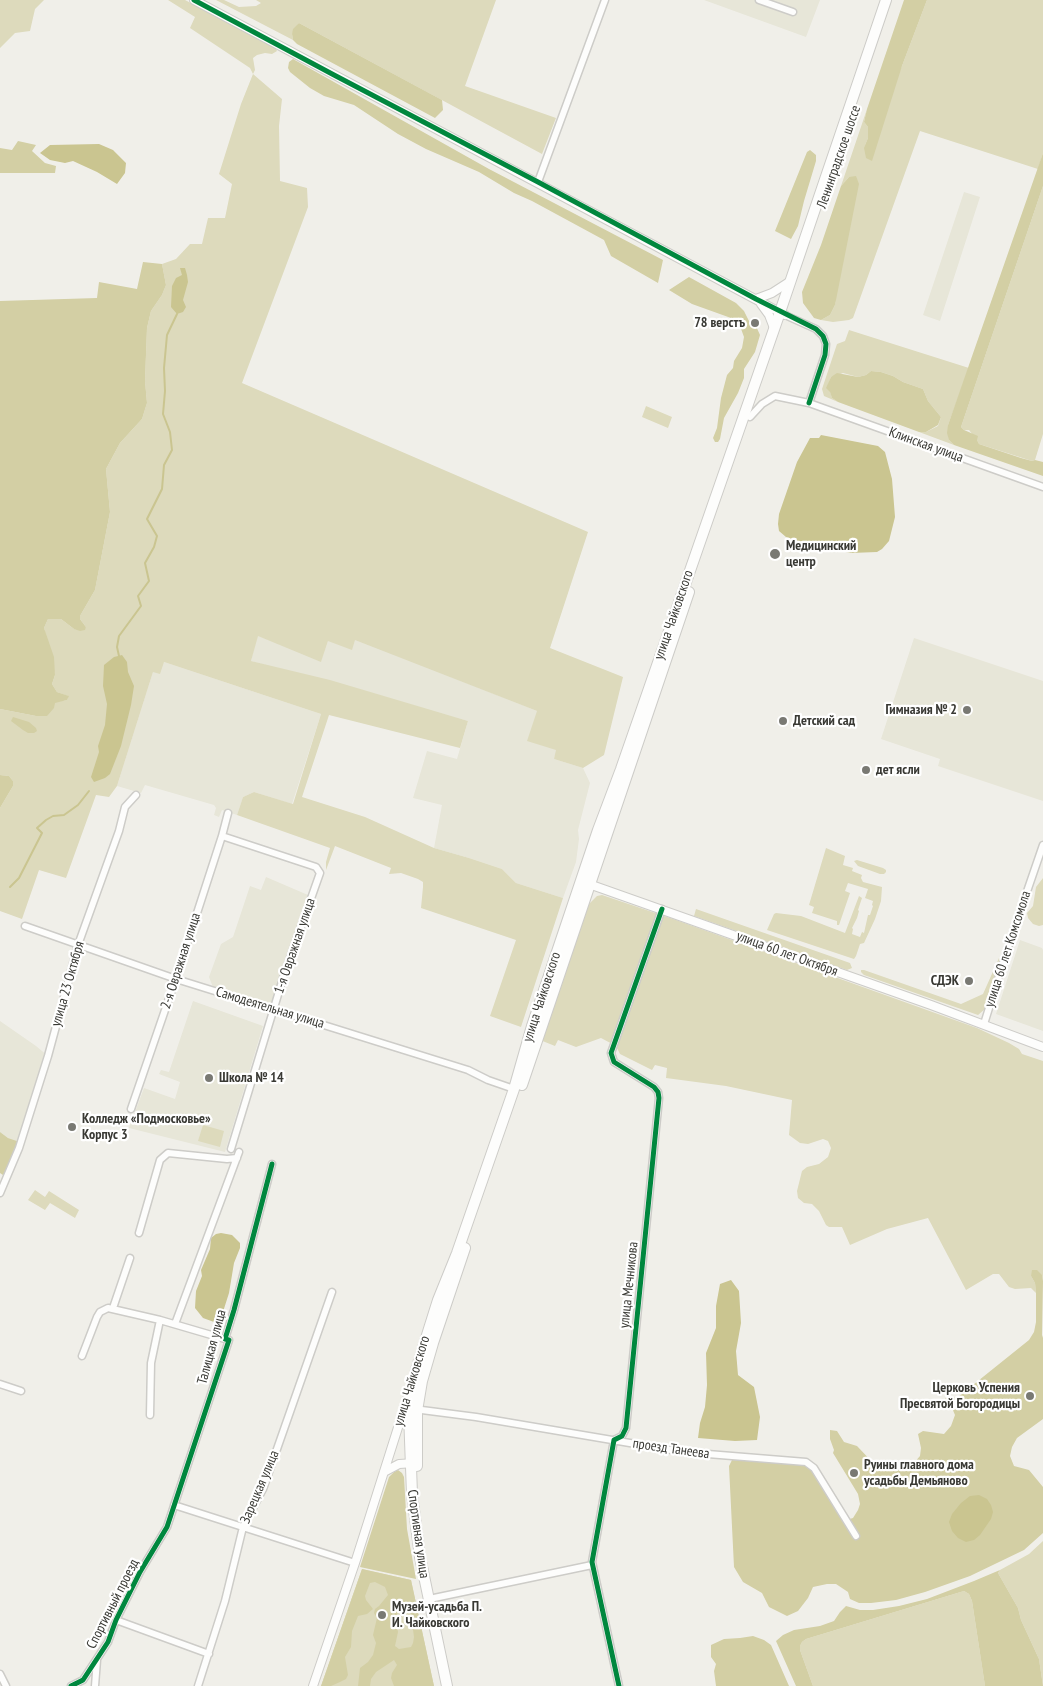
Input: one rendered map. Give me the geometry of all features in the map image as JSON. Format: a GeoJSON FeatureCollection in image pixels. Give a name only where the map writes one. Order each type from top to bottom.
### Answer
{"type":"FeatureCollection","features":[{"type":"Feature","properties":{"kind":"highway","name":"Ленинградское шоссе"},"geometry":{"type":"LineString","coordinates":[[783,313],[789,282],[886,0]]}},
{"type":"Feature","properties":{"kind":"highway","name":"Ленинградское шоссе"},"geometry":{"type":"LineString","coordinates":[[783,313],[893,0]]}},
{"type":"Feature","properties":{"kind":"highway","name":"улица Чайковского"},"geometry":{"type":"LineString","coordinates":[[420,1395],[424,1373],[438,1327],[585,883],[774,328],[783,313]]}},
{"type":"Feature","properties":{"kind":"highway","name":"улица Чайковского"},"geometry":{"type":"LineString","coordinates":[[414,1380],[420,1354],[438,1300],[457,1253],[514,1089],[532,1026],[585,883],[750,416],[783,313]]}},
{"type":"Feature","properties":{"kind":"highway","name":"Спортивная улица"},"geometry":{"type":"LineString","coordinates":[[414,1380],[413,1463],[415,1526],[447,1686]]}},
{"type":"Feature","properties":{"kind":"highway","name":"Спортивная улица"},"geometry":{"type":"LineString","coordinates":[[413,1409],[420,1395]]}},
{"type":"Feature","properties":{"kind":"highway","name":"Спортивная улица"},"geometry":{"type":"LineString","coordinates":[[413,1463],[434,1598],[453,1686]]}},
{"type":"Feature","properties":{"kind":"street"},"geometry":{"type":"LineString","coordinates":[[194,0],[816,330],[823,336],[826,344],[825,355],[809,403]]}},
{"type":"Feature","properties":{"kind":"street"},"geometry":{"type":"LineString","coordinates":[[538,182],[605,0]]}},
{"type":"Feature","properties":{"kind":"street"},"geometry":{"type":"LineString","coordinates":[[760,0],[793,12]]}},
{"type":"Feature","properties":{"kind":"street"},"geometry":{"type":"LineString","coordinates":[[756,299],[772,293],[789,282]]}},
{"type":"Feature","properties":{"kind":"street"},"geometry":{"type":"LineString","coordinates":[[756,299],[767,310],[774,328]]}},
{"type":"Feature","properties":{"kind":"street","name":"Клинская улица"},"geometry":{"type":"LineString","coordinates":[[750,416],[762,404],[774,396],[809,403],[1043,487]]}},
{"type":"Feature","properties":{"kind":"street","name":"улица 23 Октября"},"geometry":{"type":"LineString","coordinates":[[3,1177],[19,1148],[42,1076],[78,945],[119,831],[125,807],[136,796]]}},
{"type":"Feature","properties":{"kind":"street","name":"2-я Овражная улица"},"geometry":{"type":"LineString","coordinates":[[131,1109],[176,979],[228,813]]}},
{"type":"Feature","properties":{"kind":"street","name":"1-я Овражная улица"},"geometry":{"type":"LineString","coordinates":[[222,836],[316,867],[320,871],[273,1009],[231,1149]]}},
{"type":"Feature","properties":{"kind":"street","name":"улица 60 лет Комсомола"},"geometry":{"type":"LineString","coordinates":[[984,1024],[1043,845]]}},
{"type":"Feature","properties":{"kind":"street","name":"улица 60 лет Октября"},"geometry":{"type":"LineString","coordinates":[[585,883],[984,1024],[1043,1047]]}},
{"type":"Feature","properties":{"kind":"street","name":"улица Мечникова"},"geometry":{"type":"LineString","coordinates":[[619,1686],[592,1565],[614,1440],[622,1436],[626,1428],[659,1098],[658,1092],[654,1087],[614,1062],[611,1053],[662,909]]}},
{"type":"Feature","properties":{"kind":"street","name":"Самодеятельная улица"},"geometry":{"type":"LineString","coordinates":[[26,926],[176,979],[468,1070],[488,1080],[514,1089]]}},
{"type":"Feature","properties":{"kind":"street"},"geometry":{"type":"LineString","coordinates":[[139,1232],[160,1160],[168,1152],[227,1159],[238,1155],[175,1324]]}},
{"type":"Feature","properties":{"kind":"street","name":"Талицкая улица"},"geometry":{"type":"LineString","coordinates":[[174,1504],[229,1340],[225,1339],[272,1164]]}},
{"type":"Feature","properties":{"kind":"street"},"geometry":{"type":"LineString","coordinates":[[0,1192],[3,1177]]}},
{"type":"Feature","properties":{"kind":"street"},"geometry":{"type":"LineString","coordinates":[[113,1308],[130,1258]]}},
{"type":"Feature","properties":{"kind":"street","name":"Зарецкая улица"},"geometry":{"type":"LineString","coordinates":[[198,1686],[225,1601],[243,1527],[263,1489],[332,1292]]}},
{"type":"Feature","properties":{"kind":"street"},"geometry":{"type":"LineString","coordinates":[[82,1356],[100,1312],[104,1308],[113,1308],[160,1320],[225,1339]]}},
{"type":"Feature","properties":{"kind":"street"},"geometry":{"type":"LineString","coordinates":[[150,1414],[151,1363],[160,1320]]}},
{"type":"Feature","properties":{"kind":"street","name":"улица Чайковского"},"geometry":{"type":"LineString","coordinates":[[313,1686],[414,1380]]}},
{"type":"Feature","properties":{"kind":"street"},"geometry":{"type":"LineString","coordinates":[[0,1384],[21,1391]]}},
{"type":"Feature","properties":{"kind":"street","name":"проезд Танеева"},"geometry":{"type":"LineString","coordinates":[[413,1409],[683,1452],[806,1462],[814,1468],[856,1536]]}},
{"type":"Feature","properties":{"kind":"street"},"geometry":{"type":"LineString","coordinates":[[384,1472],[400,1464],[413,1463]]}},
{"type":"Feature","properties":{"kind":"street"},"geometry":{"type":"LineString","coordinates":[[174,1504],[355,1563]]}},
{"type":"Feature","properties":{"kind":"street","name":"Спортивный проезд"},"geometry":{"type":"LineString","coordinates":[[71,1686],[83,1680],[108,1642],[116,1620],[140,1572],[167,1528],[174,1504]]}},
{"type":"Feature","properties":{"kind":"street"},"geometry":{"type":"LineString","coordinates":[[434,1598],[592,1565]]}},
{"type":"Feature","properties":{"kind":"street"},"geometry":{"type":"LineString","coordinates":[[116,1620],[209,1654]]}},
{"type":"Feature","properties":{"kind":"street"},"geometry":{"type":"LineString","coordinates":[[95,1686],[97,1659]]}},
{"type":"Feature","properties":{"kind":"street"},"geometry":{"type":"LineString","coordinates":[[0,1674],[6,1686]]}},
{"type":"Feature","properties":{"kind":"shaded area"},"geometry":{"type":"Polygon","coordinates":[[[0,0],[44,0],[35,9],[30,31],[15,33],[0,48],[0,0]]]}},
{"type":"Feature","properties":{"kind":"shaded area"},"geometry":{"type":"Polygon","coordinates":[[[168,0],[185,0],[275,47],[277,51],[272,54],[257,55],[253,58],[255,70],[253,74],[250,68],[190,28],[195,17],[168,0]]]}},
{"type":"Feature","properties":{"kind":"shaded area"},"geometry":{"type":"Polygon","coordinates":[[[216,0],[224,0],[239,7],[256,6],[261,3],[256,0],[496,0],[465,86],[556,118],[542,154],[299,23],[292,34],[293,40],[216,0]]]}},
{"type":"Feature","properties":{"kind":"shaded area"},"geometry":{"type":"Polygon","coordinates":[[[704,0],[820,0],[806,37],[704,0]]]}},
{"type":"Feature","properties":{"kind":"shaded area"},"geometry":{"type":"Polygon","coordinates":[[[904,0],[927,0],[902,66],[872,161],[866,158],[864,148],[868,138],[868,127],[864,122],[904,0]]]}},
{"type":"Feature","properties":{"kind":"shaded area"},"geometry":{"type":"Polygon","coordinates":[[[927,0],[1043,0],[1043,153],[1038,169],[920,131],[853,318],[833,322],[821,320],[830,315],[835,305],[849,177],[841,186],[867,109],[864,122],[868,127],[868,138],[864,148],[902,66],[927,0]]]}},
{"type":"Feature","properties":{"kind":"shaded area"},"geometry":{"type":"Polygon","coordinates":[[[299,23],[442,100],[443,110],[435,118],[297,44],[293,40],[292,34],[293,29],[299,23]]]}},
{"type":"Feature","properties":{"kind":"shaded area"},"geometry":{"type":"Polygon","coordinates":[[[293,59],[489,169],[663,260],[658,283],[611,256],[604,240],[514,193],[479,172],[426,149],[398,134],[354,105],[324,96],[310,88],[290,72],[288,68],[289,62],[293,59]]]}},
{"type":"Feature","properties":{"kind":"shaded area"},"geometry":{"type":"Polygon","coordinates":[[[253,74],[282,99],[279,126],[280,181],[307,188],[308,207],[242,383],[588,532],[550,648],[623,677],[604,755],[583,768],[554,759],[556,750],[527,741],[537,711],[355,640],[352,650],[328,641],[321,662],[258,636],[251,661],[330,680],[468,721],[460,748],[329,715],[302,797],[365,817],[434,848],[502,869],[516,883],[563,898],[521,1027],[490,1016],[516,940],[421,908],[423,882],[418,879],[401,873],[389,874],[391,868],[335,846],[326,870],[330,848],[237,815],[243,797],[254,792],[293,804],[321,714],[164,662],[160,674],[153,672],[117,786],[109,797],[96,795],[66,878],[39,870],[22,919],[0,911],[0,808],[13,786],[13,781],[9,776],[0,775],[0,709],[36,716],[46,716],[55,702],[67,700],[68,696],[57,692],[52,684],[55,675],[44,628],[48,619],[61,619],[74,629],[84,630],[86,627],[80,616],[95,590],[110,512],[106,469],[120,443],[142,419],[147,403],[145,381],[147,328],[151,311],[162,295],[166,285],[162,264],[176,259],[190,244],[202,244],[208,218],[225,218],[232,184],[219,174],[241,104],[253,74]]]}},
{"type":"Feature","properties":{"kind":"shaded area"},"geometry":{"type":"Polygon","coordinates":[[[18,141],[36,145],[32,151],[45,163],[56,166],[55,173],[0,173],[0,148],[12,150],[18,141]]]}},
{"type":"Feature","properties":{"kind":"shaded area"},"geometry":{"type":"Polygon","coordinates":[[[99,144],[113,150],[126,163],[125,173],[117,184],[73,161],[65,163],[50,160],[40,153],[50,145],[99,144]]]}},
{"type":"Feature","properties":{"kind":"shaded area"},"geometry":{"type":"Polygon","coordinates":[[[810,150],[816,155],[816,161],[798,226],[791,239],[775,231],[807,152],[810,150]]]}},
{"type":"Feature","properties":{"kind":"shaded area"},"geometry":{"type":"Polygon","coordinates":[[[1043,153],[1043,186],[961,427],[978,436],[979,444],[1021,458],[1043,462],[1043,476],[954,445],[949,440],[947,433],[948,425],[1043,153]]]}},
{"type":"Feature","properties":{"kind":"shaded area"},"geometry":{"type":"Polygon","coordinates":[[[856,176],[859,184],[835,305],[830,315],[821,320],[814,318],[803,303],[802,292],[821,245],[841,186],[849,177],[856,176]]]}},
{"type":"Feature","properties":{"kind":"shaded area"},"geometry":{"type":"Polygon","coordinates":[[[1043,186],[1043,434],[1035,460],[1032,461],[979,444],[969,430],[964,430],[961,427],[1043,186]]]}},
{"type":"Feature","properties":{"kind":"shaded area"},"geometry":{"type":"Polygon","coordinates":[[[964,192],[980,197],[940,321],[923,315],[964,192]]]}},
{"type":"Feature","properties":{"kind":"shaded area"},"geometry":{"type":"Polygon","coordinates":[[[143,262],[162,264],[166,285],[162,295],[151,311],[147,328],[145,381],[147,403],[142,419],[120,443],[106,469],[110,512],[95,590],[80,616],[86,627],[85,630],[74,629],[61,619],[48,619],[44,628],[54,657],[55,675],[52,684],[57,692],[69,696],[67,700],[55,703],[54,708],[47,716],[36,716],[0,709],[0,301],[97,298],[99,282],[137,289],[143,262]]]}},
{"type":"Feature","properties":{"kind":"shaded area"},"geometry":{"type":"Polygon","coordinates":[[[180,268],[185,268],[188,282],[183,300],[186,307],[183,312],[177,314],[171,307],[172,286],[176,278],[182,275],[180,268]]]}},
{"type":"Feature","properties":{"kind":"shaded area"},"geometry":{"type":"Polygon","coordinates":[[[689,277],[736,303],[744,311],[749,321],[756,326],[760,335],[755,352],[744,369],[744,378],[738,393],[724,418],[718,442],[715,442],[713,438],[717,428],[721,398],[727,375],[733,368],[734,361],[742,348],[744,337],[740,326],[731,318],[692,304],[669,290],[689,277]]]}},
{"type":"Feature","properties":{"kind":"shaded area"},"geometry":{"type":"Polygon","coordinates":[[[849,330],[969,368],[948,425],[949,440],[954,445],[919,432],[926,432],[938,426],[941,417],[928,401],[923,389],[903,382],[893,376],[871,371],[866,375],[858,377],[843,373],[831,377],[827,388],[832,398],[838,402],[824,396],[822,389],[837,344],[845,341],[849,330]]]}},
{"type":"Feature","properties":{"kind":"shaded area"},"geometry":{"type":"Polygon","coordinates":[[[871,371],[893,376],[903,382],[923,389],[928,401],[941,417],[938,425],[926,432],[919,432],[838,402],[832,398],[826,388],[831,377],[837,373],[858,377],[866,375],[871,371]]]}},
{"type":"Feature","properties":{"kind":"shaded area"},"geometry":{"type":"Polygon","coordinates":[[[646,406],[672,417],[668,428],[642,417],[646,406]]]}},
{"type":"Feature","properties":{"kind":"shaded area"},"geometry":{"type":"Polygon","coordinates":[[[821,435],[878,446],[885,452],[892,479],[895,517],[889,541],[877,552],[851,553],[802,542],[786,537],[779,531],[779,514],[797,462],[810,438],[819,438],[821,435]]]}},
{"type":"Feature","properties":{"kind":"shaded area"},"geometry":{"type":"Polygon","coordinates":[[[257,635],[321,661],[328,641],[355,639],[537,711],[557,750],[554,759],[583,768],[590,783],[578,830],[579,839],[576,862],[563,898],[516,883],[502,869],[434,848],[442,805],[413,798],[427,751],[457,759],[468,721],[251,661],[257,635]]]}},
{"type":"Feature","properties":{"kind":"shaded area","name":"Гимназия № 2"},"geometry":{"type":"Polygon","coordinates":[[[914,638],[1043,681],[1043,801],[938,766],[940,759],[881,739],[914,638]]]}},
{"type":"Feature","properties":{"kind":"shaded area"},"geometry":{"type":"Polygon","coordinates":[[[122,655],[127,662],[128,672],[134,686],[131,705],[121,746],[110,774],[94,782],[91,777],[105,725],[107,704],[103,686],[104,665],[114,657],[122,655]]]}},
{"type":"Feature","properties":{"kind":"shaded area"},"geometry":{"type":"Polygon","coordinates":[[[164,662],[321,714],[292,804],[254,792],[243,797],[237,815],[222,810],[219,817],[214,815],[216,808],[214,805],[145,785],[141,793],[117,786],[153,672],[164,662]]]}},
{"type":"Feature","properties":{"kind":"shaded area"},"geometry":{"type":"Polygon","coordinates":[[[13,717],[29,722],[37,731],[28,733],[11,721],[13,717]]]}},
{"type":"Feature","properties":{"kind":"shaded area"},"geometry":{"type":"Polygon","coordinates":[[[0,775],[9,776],[13,781],[13,786],[0,808],[0,775]]]}},
{"type":"Feature","properties":{"kind":"shaded area"},"geometry":{"type":"Polygon","coordinates":[[[826,848],[845,856],[843,865],[853,868],[852,871],[862,875],[863,882],[882,887],[881,901],[875,919],[864,943],[860,944],[854,959],[767,930],[776,913],[801,916],[845,933],[859,896],[862,898],[857,918],[852,928],[852,934],[860,937],[862,932],[864,933],[868,915],[870,915],[873,906],[873,901],[865,898],[868,889],[848,883],[845,891],[850,893],[839,925],[837,925],[837,921],[812,913],[814,907],[809,905],[826,848]]]}},
{"type":"Feature","properties":{"kind":"shaded area"},"geometry":{"type":"Polygon","coordinates":[[[857,860],[883,868],[886,872],[880,874],[858,866],[854,861],[857,860]]]}},
{"type":"Feature","properties":{"kind":"shaded area"},"geometry":{"type":"Polygon","coordinates":[[[266,877],[308,895],[271,1005],[213,987],[209,977],[221,944],[233,937],[250,886],[261,890],[266,877]]]}},
{"type":"Feature","properties":{"kind":"shaded area"},"geometry":{"type":"Polygon","coordinates":[[[1043,878],[1043,925],[1039,926],[1033,924],[1028,918],[1027,913],[1033,906],[1036,887],[1043,878]]]}},
{"type":"Feature","properties":{"kind":"shaded area"},"geometry":{"type":"Polygon","coordinates":[[[602,895],[977,1028],[1009,1043],[1019,1049],[1022,1054],[1043,1061],[1043,1281],[1042,1275],[1031,1276],[1035,1283],[1036,1293],[1031,1288],[1015,1289],[1009,1287],[999,1274],[993,1274],[966,1290],[928,1218],[887,1229],[850,1245],[842,1227],[829,1227],[812,1204],[804,1203],[798,1198],[797,1191],[802,1171],[807,1167],[819,1164],[828,1157],[831,1148],[828,1141],[823,1139],[808,1144],[800,1143],[789,1135],[792,1100],[726,1086],[666,1078],[667,1068],[655,1065],[652,1070],[620,1054],[616,1046],[601,1038],[576,1047],[558,1040],[555,1046],[540,1040],[589,904],[597,896],[602,895]]]}},
{"type":"Feature","properties":{"kind":"shaded area"},"geometry":{"type":"Polygon","coordinates":[[[696,909],[850,963],[852,968],[847,970],[694,916],[696,909]]]}},
{"type":"Feature","properties":{"kind":"shaded area"},"geometry":{"type":"Polygon","coordinates":[[[1020,940],[1043,950],[1043,1031],[996,1014],[1020,940]]]}},
{"type":"Feature","properties":{"kind":"shaded area"},"geometry":{"type":"Polygon","coordinates":[[[999,958],[1001,960],[985,1009],[978,1015],[864,975],[861,972],[861,970],[864,970],[961,1004],[983,994],[999,958]]]}},
{"type":"Feature","properties":{"kind":"shaded area","name":"Школа № 14"},"geometry":{"type":"Polygon","coordinates":[[[193,1001],[263,1026],[225,1152],[129,1128],[144,1088],[175,1099],[180,1082],[159,1074],[161,1070],[169,1072],[193,1001]]]}},
{"type":"Feature","properties":{"kind":"shaded area"},"geometry":{"type":"Polygon","coordinates":[[[0,1021],[48,1056],[20,1142],[8,1138],[0,1132],[0,1021]]]}},
{"type":"Feature","properties":{"kind":"shaded area"},"geometry":{"type":"Polygon","coordinates":[[[203,1125],[224,1131],[220,1147],[198,1141],[203,1125]]]}},
{"type":"Feature","properties":{"kind":"shaded area"},"geometry":{"type":"Polygon","coordinates":[[[0,1132],[8,1138],[20,1142],[6,1177],[0,1173],[0,1132]]]}},
{"type":"Feature","properties":{"kind":"shaded area"},"geometry":{"type":"Polygon","coordinates":[[[35,1190],[45,1197],[49,1191],[79,1210],[75,1218],[50,1203],[45,1210],[28,1200],[35,1190]]]}},
{"type":"Feature","properties":{"kind":"shaded area"},"geometry":{"type":"Polygon","coordinates":[[[221,1233],[232,1235],[240,1243],[240,1248],[234,1263],[229,1293],[222,1315],[219,1320],[214,1322],[203,1318],[195,1308],[196,1291],[202,1276],[201,1270],[210,1249],[211,1238],[221,1233]]]}},
{"type":"Feature","properties":{"kind":"shaded area"},"geometry":{"type":"Polygon","coordinates":[[[1032,1270],[1037,1270],[1042,1275],[1043,1281],[1043,1419],[1017,1438],[1010,1456],[1014,1466],[1029,1470],[1043,1487],[1043,1533],[1024,1550],[970,1576],[896,1600],[859,1603],[850,1599],[848,1592],[836,1584],[827,1584],[813,1587],[808,1598],[798,1611],[787,1616],[769,1607],[762,1593],[743,1582],[734,1567],[729,1466],[732,1460],[800,1463],[810,1466],[846,1520],[853,1518],[860,1504],[858,1494],[833,1453],[830,1430],[837,1431],[844,1442],[857,1446],[878,1468],[897,1470],[913,1464],[920,1456],[921,1448],[918,1434],[923,1431],[944,1434],[951,1426],[955,1415],[952,1408],[943,1402],[946,1398],[958,1397],[1029,1340],[1034,1332],[1036,1293],[1035,1283],[1031,1276],[1032,1270]]]}},
{"type":"Feature","properties":{"kind":"shaded area"},"geometry":{"type":"Polygon","coordinates":[[[731,1280],[739,1291],[741,1323],[736,1351],[738,1375],[754,1387],[760,1417],[757,1440],[735,1441],[698,1438],[705,1407],[707,1385],[706,1353],[716,1328],[716,1306],[720,1284],[731,1280]]]}},
{"type":"Feature","properties":{"kind":"shaded area"},"geometry":{"type":"Polygon","coordinates":[[[398,1470],[404,1477],[407,1529],[416,1579],[360,1567],[389,1477],[398,1470]]]}},
{"type":"Feature","properties":{"kind":"shaded area"},"geometry":{"type":"Polygon","coordinates":[[[979,1495],[987,1499],[993,1512],[991,1519],[980,1535],[974,1540],[966,1542],[958,1538],[952,1531],[949,1522],[952,1514],[961,1503],[970,1496],[979,1495]]]}},
{"type":"Feature","properties":{"kind":"shaded area"},"geometry":{"type":"Polygon","coordinates":[[[1043,1541],[1043,1686],[1039,1659],[1021,1620],[1018,1608],[998,1573],[1000,1570],[1029,1554],[1043,1541]]]}},
{"type":"Feature","properties":{"kind":"shaded area","name":"Музей-усадьба П. И. Чайковского"},"geometry":{"type":"Polygon","coordinates":[[[362,1569],[411,1580],[434,1686],[321,1686],[362,1569]]]}},
{"type":"Feature","properties":{"kind":"shaded area","name":"Музей-усадьба П. И. Чайковского"},"geometry":{"type":"Polygon","coordinates":[[[362,1569],[411,1580],[434,1686],[394,1686],[391,1678],[397,1665],[394,1660],[376,1672],[371,1679],[370,1686],[358,1686],[360,1668],[373,1655],[376,1643],[373,1635],[377,1618],[374,1613],[375,1609],[388,1595],[385,1587],[375,1582],[370,1583],[365,1596],[373,1609],[367,1614],[358,1616],[352,1631],[351,1647],[345,1657],[348,1675],[346,1679],[331,1686],[321,1686],[362,1569]],[[402,1605],[398,1610],[396,1620],[398,1632],[395,1646],[399,1649],[411,1647],[414,1637],[411,1615],[405,1605],[402,1605]]]}},
{"type":"Feature","properties":{"kind":"shaded area"},"geometry":{"type":"Polygon","coordinates":[[[1000,1570],[998,1573],[1018,1608],[1021,1620],[1039,1659],[1043,1686],[985,1686],[972,1601],[969,1594],[964,1591],[806,1639],[802,1642],[800,1650],[813,1686],[796,1686],[776,1641],[794,1630],[820,1626],[834,1621],[846,1606],[860,1610],[873,1610],[899,1606],[927,1599],[1000,1570]]]}},
{"type":"Feature","properties":{"kind":"shaded area"},"geometry":{"type":"Polygon","coordinates":[[[964,1591],[969,1594],[972,1601],[985,1686],[813,1686],[800,1650],[802,1642],[806,1639],[964,1591]]]}},
{"type":"Feature","properties":{"kind":"shaded area"},"geometry":{"type":"Polygon","coordinates":[[[753,1636],[771,1645],[789,1686],[716,1686],[714,1671],[716,1664],[711,1657],[711,1645],[724,1639],[753,1636]]]}},
{"type":"Feature","properties":{"kind":"waterway"},"geometry":{"type":"LineString","coordinates":[[119,656],[117,647],[119,636],[141,606],[138,596],[149,581],[145,563],[154,547],[157,536],[147,519],[162,489],[164,465],[172,450],[170,432],[163,414],[164,368],[167,335],[177,314]]}},
{"type":"Feature","properties":{"kind":"waterway"},"geometry":{"type":"LineString","coordinates":[[10,887],[19,878],[42,833],[37,828],[53,816],[64,815],[78,805],[89,791]]}},
{"type":"Feature","properties":{"kind":"cycle path"},"geometry":{"type":"LineString","coordinates":[[194,0],[756,299],[816,329],[823,336],[826,344],[825,355],[809,403]]}},
{"type":"Feature","properties":{"kind":"cycle path"},"geometry":{"type":"LineString","coordinates":[[619,1686],[592,1562],[614,1440],[622,1436],[626,1428],[659,1098],[658,1092],[654,1087],[614,1062],[611,1053],[662,909]]}},
{"type":"Feature","properties":{"kind":"cycle path"},"geometry":{"type":"LineString","coordinates":[[71,1686],[83,1680],[108,1642],[116,1620],[140,1572],[167,1527],[229,1340],[225,1339],[272,1164]]}},
{"type":"Feature","properties":{"kind":"place","name":"78 верстъ"},"geometry":{"type":"Point","coordinates":[755,323]}},
{"type":"Feature","properties":{"kind":"place","name":"Медицинский центр"},"geometry":{"type":"Point","coordinates":[775,554]}},
{"type":"Feature","properties":{"kind":"place","name":"Гимназия № 2"},"geometry":{"type":"Point","coordinates":[967,710]}},
{"type":"Feature","properties":{"kind":"place","name":"Детский сад"},"geometry":{"type":"Point","coordinates":[783,721]}},
{"type":"Feature","properties":{"kind":"place","name":"дет ясли"},"geometry":{"type":"Point","coordinates":[866,770]}},
{"type":"Feature","properties":{"kind":"place","name":"СДЭК"},"geometry":{"type":"Point","coordinates":[969,981]}},
{"type":"Feature","properties":{"kind":"place","name":"Школа № 14"},"geometry":{"type":"Point","coordinates":[209,1078]}},
{"type":"Feature","properties":{"kind":"place","name":"Колледж «Подмосковье» Корпус 3"},"geometry":{"type":"Point","coordinates":[72,1127]}},
{"type":"Feature","properties":{"kind":"place","name":"Церковь Успения Пресвятой Богородицы"},"geometry":{"type":"Point","coordinates":[1030,1396]}},
{"type":"Feature","properties":{"kind":"place","name":"Руины главного дома усадьбы Демьяново"},"geometry":{"type":"Point","coordinates":[854,1473]}},
{"type":"Feature","properties":{"kind":"place","name":"Музей-усадьба П. И. Чайковского"},"geometry":{"type":"Point","coordinates":[382,1615]}}]}
